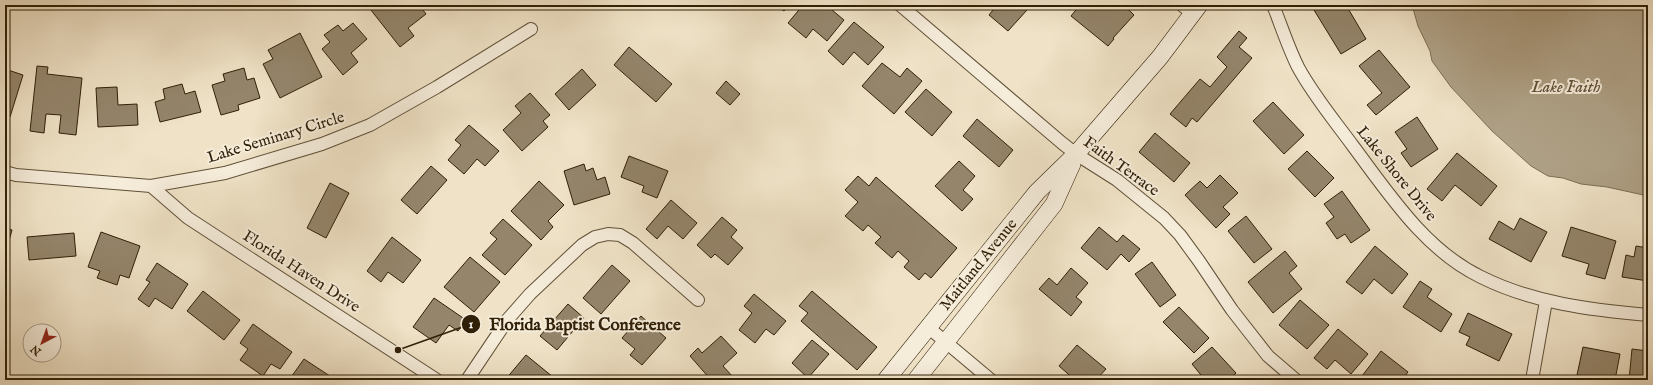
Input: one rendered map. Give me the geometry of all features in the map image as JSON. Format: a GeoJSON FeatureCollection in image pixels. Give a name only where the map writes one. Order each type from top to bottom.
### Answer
{"type":"FeatureCollection","features":[{"type":"Feature","properties":{"kind":"main road","name":"Maitland Avenue"},"geometry":{"type":"LineString","coordinates":[[886,380],[1037,192],[1076,154],[1160,57],[1192,8]]}},
{"type":"Feature","properties":{"kind":"main road","name":"Maitland Avenue"},"geometry":{"type":"LineString","coordinates":[[916,380],[1054,204],[1076,154]]}},
{"type":"Feature","properties":{"kind":"street","name":"Faith Terrace"},"geometry":{"type":"LineString","coordinates":[[900,5],[1076,154],[1117,180],[1164,218],[1180,235],[1232,310],[1268,356],[1296,380]]}},
{"type":"Feature","properties":{"kind":"street","name":"Lake Shore Drive"},"geometry":{"type":"LineString","coordinates":[[1273,5],[1298,66],[1316,97],[1398,206],[1429,239],[1454,261],[1480,277],[1546,301],[1606,312],[1648,315]]}},
{"type":"Feature","properties":{"kind":"street","name":"Lake Seminary Circle"},"geometry":{"type":"LineString","coordinates":[[5,172],[16,175],[152,186],[224,173],[322,144],[370,125],[437,87],[531,28]]}},
{"type":"Feature","properties":{"kind":"street","name":"Florida Haven Drive"},"geometry":{"type":"LineString","coordinates":[[152,186],[188,218],[437,380]]}},
{"type":"Feature","properties":{"kind":"street"},"geometry":{"type":"LineString","coordinates":[[467,380],[508,319],[530,294],[582,246],[595,237],[608,234],[620,235],[627,239],[698,300]]}},
{"type":"Feature","properties":{"kind":"street"},"geometry":{"type":"LineString","coordinates":[[1532,380],[1546,301]]}},
{"type":"Feature","properties":{"kind":"street"},"geometry":{"type":"LineString","coordinates":[[929,328],[991,380]]}},
{"type":"Feature","properties":{"kind":"water","name":"Lake Faith"},"geometry":{"type":"Polygon","coordinates":[[[1412,5],[1648,5],[1648,196],[1607,187],[1581,184],[1563,178],[1548,176],[1531,166],[1492,131],[1451,87],[1432,61],[1430,51],[1418,26],[1412,5]]]}},
{"type":"Feature","properties":{"kind":"building"},"geometry":{"type":"Polygon","coordinates":[[[367,5],[419,5],[426,14],[408,28],[414,36],[400,47],[367,5]]]}},
{"type":"Feature","properties":{"kind":"building"},"geometry":{"type":"Polygon","coordinates":[[[776,5],[789,5],[784,11],[776,5]]]}},
{"type":"Feature","properties":{"kind":"building"},"geometry":{"type":"Polygon","coordinates":[[[803,5],[826,5],[844,20],[827,41],[813,29],[806,38],[788,23],[803,5]]]}},
{"type":"Feature","properties":{"kind":"building"},"geometry":{"type":"Polygon","coordinates":[[[997,5],[1021,5],[1027,10],[1008,31],[989,15],[997,5]]]}},
{"type":"Feature","properties":{"kind":"building"},"geometry":{"type":"Polygon","coordinates":[[[1080,5],[1134,5],[1129,10],[1134,15],[1113,38],[1114,39],[1108,46],[1071,16],[1080,5]]]}},
{"type":"Feature","properties":{"kind":"building"},"geometry":{"type":"Polygon","coordinates":[[[1322,5],[1346,5],[1366,39],[1341,54],[1314,10],[1322,5]]]}},
{"type":"Feature","properties":{"kind":"building"},"geometry":{"type":"Polygon","coordinates":[[[854,22],[884,47],[868,65],[854,52],[843,65],[828,51],[854,22]]]}},
{"type":"Feature","properties":{"kind":"building"},"geometry":{"type":"Polygon","coordinates":[[[353,23],[367,39],[351,53],[358,62],[343,75],[322,49],[330,42],[324,35],[338,25],[343,31],[353,23]]]}},
{"type":"Feature","properties":{"kind":"building"},"geometry":{"type":"Polygon","coordinates":[[[1239,31],[1247,38],[1239,47],[1252,58],[1197,122],[1192,118],[1186,127],[1170,114],[1200,79],[1210,87],[1227,67],[1217,57],[1239,31]]]}},
{"type":"Feature","properties":{"kind":"building"},"geometry":{"type":"Polygon","coordinates":[[[300,33],[322,77],[280,98],[263,64],[273,59],[268,50],[300,33]]]}},
{"type":"Feature","properties":{"kind":"building"},"geometry":{"type":"Polygon","coordinates":[[[629,47],[672,84],[656,102],[614,65],[629,47]]]}},
{"type":"Feature","properties":{"kind":"building"},"geometry":{"type":"Polygon","coordinates":[[[1379,50],[1410,87],[1376,115],[1367,105],[1382,93],[1359,66],[1379,50]]]}},
{"type":"Feature","properties":{"kind":"building"},"geometry":{"type":"Polygon","coordinates":[[[882,63],[900,77],[907,68],[922,81],[894,114],[862,86],[882,63]]]}},
{"type":"Feature","properties":{"kind":"building"},"geometry":{"type":"Polygon","coordinates":[[[37,66],[48,67],[47,74],[82,78],[76,135],[59,133],[61,115],[46,114],[44,133],[30,131],[37,66]]]}},
{"type":"Feature","properties":{"kind":"building"},"geometry":{"type":"Polygon","coordinates":[[[244,68],[247,80],[254,78],[260,98],[238,105],[239,110],[221,115],[212,85],[225,81],[223,74],[244,68]]]}},
{"type":"Feature","properties":{"kind":"building"},"geometry":{"type":"Polygon","coordinates":[[[5,69],[23,75],[10,117],[5,115],[5,69]]]}},
{"type":"Feature","properties":{"kind":"building"},"geometry":{"type":"Polygon","coordinates":[[[582,69],[596,85],[569,110],[555,94],[582,69]]]}},
{"type":"Feature","properties":{"kind":"building"},"geometry":{"type":"Polygon","coordinates":[[[726,81],[740,94],[730,105],[716,93],[726,81]]]}},
{"type":"Feature","properties":{"kind":"building"},"geometry":{"type":"Polygon","coordinates":[[[182,84],[185,94],[195,91],[201,112],[160,122],[155,102],[165,99],[163,89],[182,84]]]}},
{"type":"Feature","properties":{"kind":"building"},"geometry":{"type":"Polygon","coordinates":[[[117,87],[118,105],[137,104],[138,125],[98,127],[96,88],[117,87]]]}},
{"type":"Feature","properties":{"kind":"building"},"geometry":{"type":"Polygon","coordinates":[[[926,89],[952,112],[932,136],[905,112],[926,89]]]}},
{"type":"Feature","properties":{"kind":"building"},"geometry":{"type":"Polygon","coordinates":[[[530,93],[550,115],[543,121],[548,127],[522,151],[503,130],[521,113],[515,106],[530,93]]]}},
{"type":"Feature","properties":{"kind":"building"},"geometry":{"type":"Polygon","coordinates":[[[1273,102],[1304,135],[1284,154],[1253,121],[1273,102]]]}},
{"type":"Feature","properties":{"kind":"building"},"geometry":{"type":"Polygon","coordinates":[[[1417,117],[1438,149],[1411,167],[1401,153],[1407,149],[1395,132],[1417,117]]]}},
{"type":"Feature","properties":{"kind":"building"},"geometry":{"type":"Polygon","coordinates":[[[977,119],[1013,150],[999,167],[963,136],[977,119]]]}},
{"type":"Feature","properties":{"kind":"building"},"geometry":{"type":"Polygon","coordinates":[[[469,125],[499,151],[485,166],[477,159],[464,174],[448,160],[461,145],[455,140],[469,125]]]}},
{"type":"Feature","properties":{"kind":"building"},"geometry":{"type":"Polygon","coordinates":[[[1155,133],[1190,163],[1174,182],[1139,152],[1155,133]]]}},
{"type":"Feature","properties":{"kind":"building"},"geometry":{"type":"Polygon","coordinates":[[[1307,151],[1334,178],[1315,197],[1288,169],[1307,151]]]}},
{"type":"Feature","properties":{"kind":"building"},"geometry":{"type":"Polygon","coordinates":[[[1457,153],[1497,186],[1481,206],[1455,185],[1442,201],[1427,189],[1457,153]]]}},
{"type":"Feature","properties":{"kind":"building"},"geometry":{"type":"Polygon","coordinates":[[[629,156],[668,171],[657,198],[642,192],[644,186],[621,177],[629,156]]]}},
{"type":"Feature","properties":{"kind":"building"},"geometry":{"type":"Polygon","coordinates":[[[959,161],[975,176],[963,190],[973,199],[962,211],[935,186],[959,161]]]}},
{"type":"Feature","properties":{"kind":"building"},"geometry":{"type":"Polygon","coordinates":[[[584,164],[586,171],[593,168],[597,180],[605,177],[610,194],[574,205],[564,171],[584,164]]]}},
{"type":"Feature","properties":{"kind":"building"},"geometry":{"type":"Polygon","coordinates":[[[431,166],[447,180],[417,214],[401,200],[431,166]]]}},
{"type":"Feature","properties":{"kind":"building"},"geometry":{"type":"Polygon","coordinates":[[[1220,175],[1238,193],[1223,207],[1230,214],[1216,228],[1185,195],[1200,181],[1207,188],[1220,175]]]}},
{"type":"Feature","properties":{"kind":"building"},"geometry":{"type":"Polygon","coordinates":[[[858,176],[869,186],[876,177],[957,248],[931,278],[925,273],[919,280],[904,267],[909,261],[898,251],[892,258],[875,243],[881,237],[868,225],[863,231],[845,216],[858,202],[845,190],[858,176]]]}},
{"type":"Feature","properties":{"kind":"building"},"geometry":{"type":"Polygon","coordinates":[[[539,181],[564,205],[548,221],[553,227],[541,240],[511,211],[539,181]]]}},
{"type":"Feature","properties":{"kind":"building"},"geometry":{"type":"Polygon","coordinates":[[[330,183],[349,193],[326,238],[307,228],[330,183]]]}},
{"type":"Feature","properties":{"kind":"building"},"geometry":{"type":"Polygon","coordinates":[[[1342,191],[1370,230],[1351,243],[1345,234],[1337,239],[1326,223],[1334,217],[1324,204],[1342,191]]]}},
{"type":"Feature","properties":{"kind":"building"},"geometry":{"type":"Polygon","coordinates":[[[671,200],[697,223],[683,239],[668,226],[657,239],[646,229],[671,200]]]}},
{"type":"Feature","properties":{"kind":"building"},"geometry":{"type":"Polygon","coordinates":[[[1246,216],[1272,249],[1254,263],[1228,231],[1246,216]]]}},
{"type":"Feature","properties":{"kind":"building"},"geometry":{"type":"Polygon","coordinates":[[[722,217],[737,230],[731,237],[743,248],[728,265],[715,254],[711,258],[697,245],[722,217]]]}},
{"type":"Feature","properties":{"kind":"building"},"geometry":{"type":"Polygon","coordinates":[[[1520,218],[1547,232],[1531,262],[1489,239],[1499,221],[1514,230],[1520,218]]]}},
{"type":"Feature","properties":{"kind":"building"},"geometry":{"type":"Polygon","coordinates":[[[503,219],[532,245],[505,275],[482,255],[497,239],[490,233],[503,219]]]}},
{"type":"Feature","properties":{"kind":"building"},"geometry":{"type":"Polygon","coordinates":[[[1099,227],[1117,242],[1123,235],[1140,249],[1129,262],[1121,254],[1107,270],[1081,248],[1099,227]]]}},
{"type":"Feature","properties":{"kind":"building"},"geometry":{"type":"Polygon","coordinates":[[[1571,227],[1616,241],[1605,279],[1586,274],[1589,264],[1562,256],[1571,227]]]}},
{"type":"Feature","properties":{"kind":"building"},"geometry":{"type":"Polygon","coordinates":[[[5,228],[12,230],[7,248],[5,248],[5,228]]]}},
{"type":"Feature","properties":{"kind":"building"},"geometry":{"type":"Polygon","coordinates":[[[101,232],[140,246],[129,278],[120,275],[117,285],[97,278],[100,271],[88,267],[101,232]]]}},
{"type":"Feature","properties":{"kind":"building"},"geometry":{"type":"Polygon","coordinates":[[[74,233],[76,256],[29,260],[27,237],[74,233]]]}},
{"type":"Feature","properties":{"kind":"building"},"geometry":{"type":"Polygon","coordinates":[[[392,237],[421,260],[403,283],[388,272],[381,282],[367,271],[392,237]]]}},
{"type":"Feature","properties":{"kind":"building"},"geometry":{"type":"Polygon","coordinates":[[[1375,246],[1408,274],[1392,294],[1374,279],[1362,294],[1346,282],[1375,246]]]}},
{"type":"Feature","properties":{"kind":"building"},"geometry":{"type":"Polygon","coordinates":[[[1636,246],[1648,248],[1648,281],[1622,277],[1626,255],[1634,257],[1636,246]]]}},
{"type":"Feature","properties":{"kind":"building"},"geometry":{"type":"Polygon","coordinates":[[[1285,251],[1297,266],[1289,273],[1302,289],[1273,313],[1248,282],[1285,251]]]}},
{"type":"Feature","properties":{"kind":"building"},"geometry":{"type":"Polygon","coordinates":[[[470,257],[500,282],[474,312],[444,287],[470,257]]]}},
{"type":"Feature","properties":{"kind":"building"},"geometry":{"type":"Polygon","coordinates":[[[1152,262],[1176,295],[1160,307],[1135,274],[1152,262]]]}},
{"type":"Feature","properties":{"kind":"building"},"geometry":{"type":"Polygon","coordinates":[[[157,263],[188,284],[172,309],[155,298],[149,307],[138,299],[150,282],[146,280],[157,263]]]}},
{"type":"Feature","properties":{"kind":"building"},"geometry":{"type":"Polygon","coordinates":[[[612,265],[630,281],[601,314],[583,298],[612,265]]]}},
{"type":"Feature","properties":{"kind":"building"},"geometry":{"type":"Polygon","coordinates":[[[1071,268],[1088,283],[1076,297],[1082,302],[1071,316],[1039,289],[1049,278],[1057,285],[1071,268]]]}},
{"type":"Feature","properties":{"kind":"building"},"geometry":{"type":"Polygon","coordinates":[[[1420,281],[1432,289],[1427,297],[1452,314],[1441,332],[1403,307],[1420,281]]]}},
{"type":"Feature","properties":{"kind":"building"},"geometry":{"type":"Polygon","coordinates":[[[203,291],[240,320],[224,340],[187,311],[203,291]]]}},
{"type":"Feature","properties":{"kind":"building"},"geometry":{"type":"Polygon","coordinates":[[[812,291],[877,347],[857,370],[801,321],[808,313],[799,306],[812,291]]]}},
{"type":"Feature","properties":{"kind":"building"},"geometry":{"type":"Polygon","coordinates":[[[754,294],[786,321],[774,335],[766,329],[755,343],[739,330],[752,313],[744,306],[754,294]]]}},
{"type":"Feature","properties":{"kind":"building"},"geometry":{"type":"Polygon","coordinates":[[[434,298],[466,320],[458,331],[449,325],[436,343],[413,327],[434,298]]]}},
{"type":"Feature","properties":{"kind":"building"},"geometry":{"type":"Polygon","coordinates":[[[1300,300],[1329,325],[1307,349],[1279,325],[1300,300]]]}},
{"type":"Feature","properties":{"kind":"building"},"geometry":{"type":"Polygon","coordinates":[[[568,304],[584,318],[557,350],[540,336],[568,304]]]}},
{"type":"Feature","properties":{"kind":"building"},"geometry":{"type":"Polygon","coordinates":[[[1179,307],[1209,338],[1194,353],[1163,322],[1179,307]]]}},
{"type":"Feature","properties":{"kind":"building"},"geometry":{"type":"Polygon","coordinates":[[[1468,313],[1512,334],[1499,361],[1466,345],[1470,337],[1459,332],[1468,313]]]}},
{"type":"Feature","properties":{"kind":"building"},"geometry":{"type":"Polygon","coordinates":[[[641,316],[666,338],[642,365],[630,355],[635,349],[622,338],[641,316]]]}},
{"type":"Feature","properties":{"kind":"building"},"geometry":{"type":"Polygon","coordinates":[[[253,324],[292,352],[280,369],[271,364],[263,376],[240,360],[248,349],[240,343],[253,324]]]}},
{"type":"Feature","properties":{"kind":"building"},"geometry":{"type":"Polygon","coordinates":[[[1338,329],[1368,354],[1351,374],[1335,360],[1327,369],[1314,358],[1338,329]]]}},
{"type":"Feature","properties":{"kind":"building"},"geometry":{"type":"Polygon","coordinates":[[[721,336],[737,353],[723,366],[732,376],[728,380],[711,380],[690,356],[698,348],[702,353],[721,336]]]}},
{"type":"Feature","properties":{"kind":"building"},"geometry":{"type":"Polygon","coordinates":[[[812,340],[829,354],[808,378],[792,363],[812,340]]]}},
{"type":"Feature","properties":{"kind":"building"},"geometry":{"type":"Polygon","coordinates":[[[1077,345],[1106,369],[1096,380],[1075,380],[1059,366],[1077,345]]]}},
{"type":"Feature","properties":{"kind":"building"},"geometry":{"type":"Polygon","coordinates":[[[1212,347],[1236,373],[1228,380],[1205,380],[1192,364],[1212,347]]]}},
{"type":"Feature","properties":{"kind":"building"},"geometry":{"type":"Polygon","coordinates":[[[1583,347],[1620,354],[1615,380],[1601,380],[1577,375],[1583,347]]]}},
{"type":"Feature","properties":{"kind":"building"},"geometry":{"type":"Polygon","coordinates":[[[1632,349],[1648,351],[1648,380],[1629,380],[1632,349]]]}},
{"type":"Feature","properties":{"kind":"building"},"geometry":{"type":"Polygon","coordinates":[[[1381,351],[1408,372],[1402,380],[1359,380],[1381,351]]]}},
{"type":"Feature","properties":{"kind":"building"},"geometry":{"type":"Polygon","coordinates":[[[526,355],[553,377],[551,380],[505,380],[526,355]]]}},
{"type":"Feature","properties":{"kind":"building"},"geometry":{"type":"Polygon","coordinates":[[[304,359],[336,380],[289,380],[304,359]]]}},
{"type":"Feature","properties":{"kind":"place","name":"Florida Baptist Conference"},"geometry":{"type":"Point","coordinates":[398,350]}}]}
